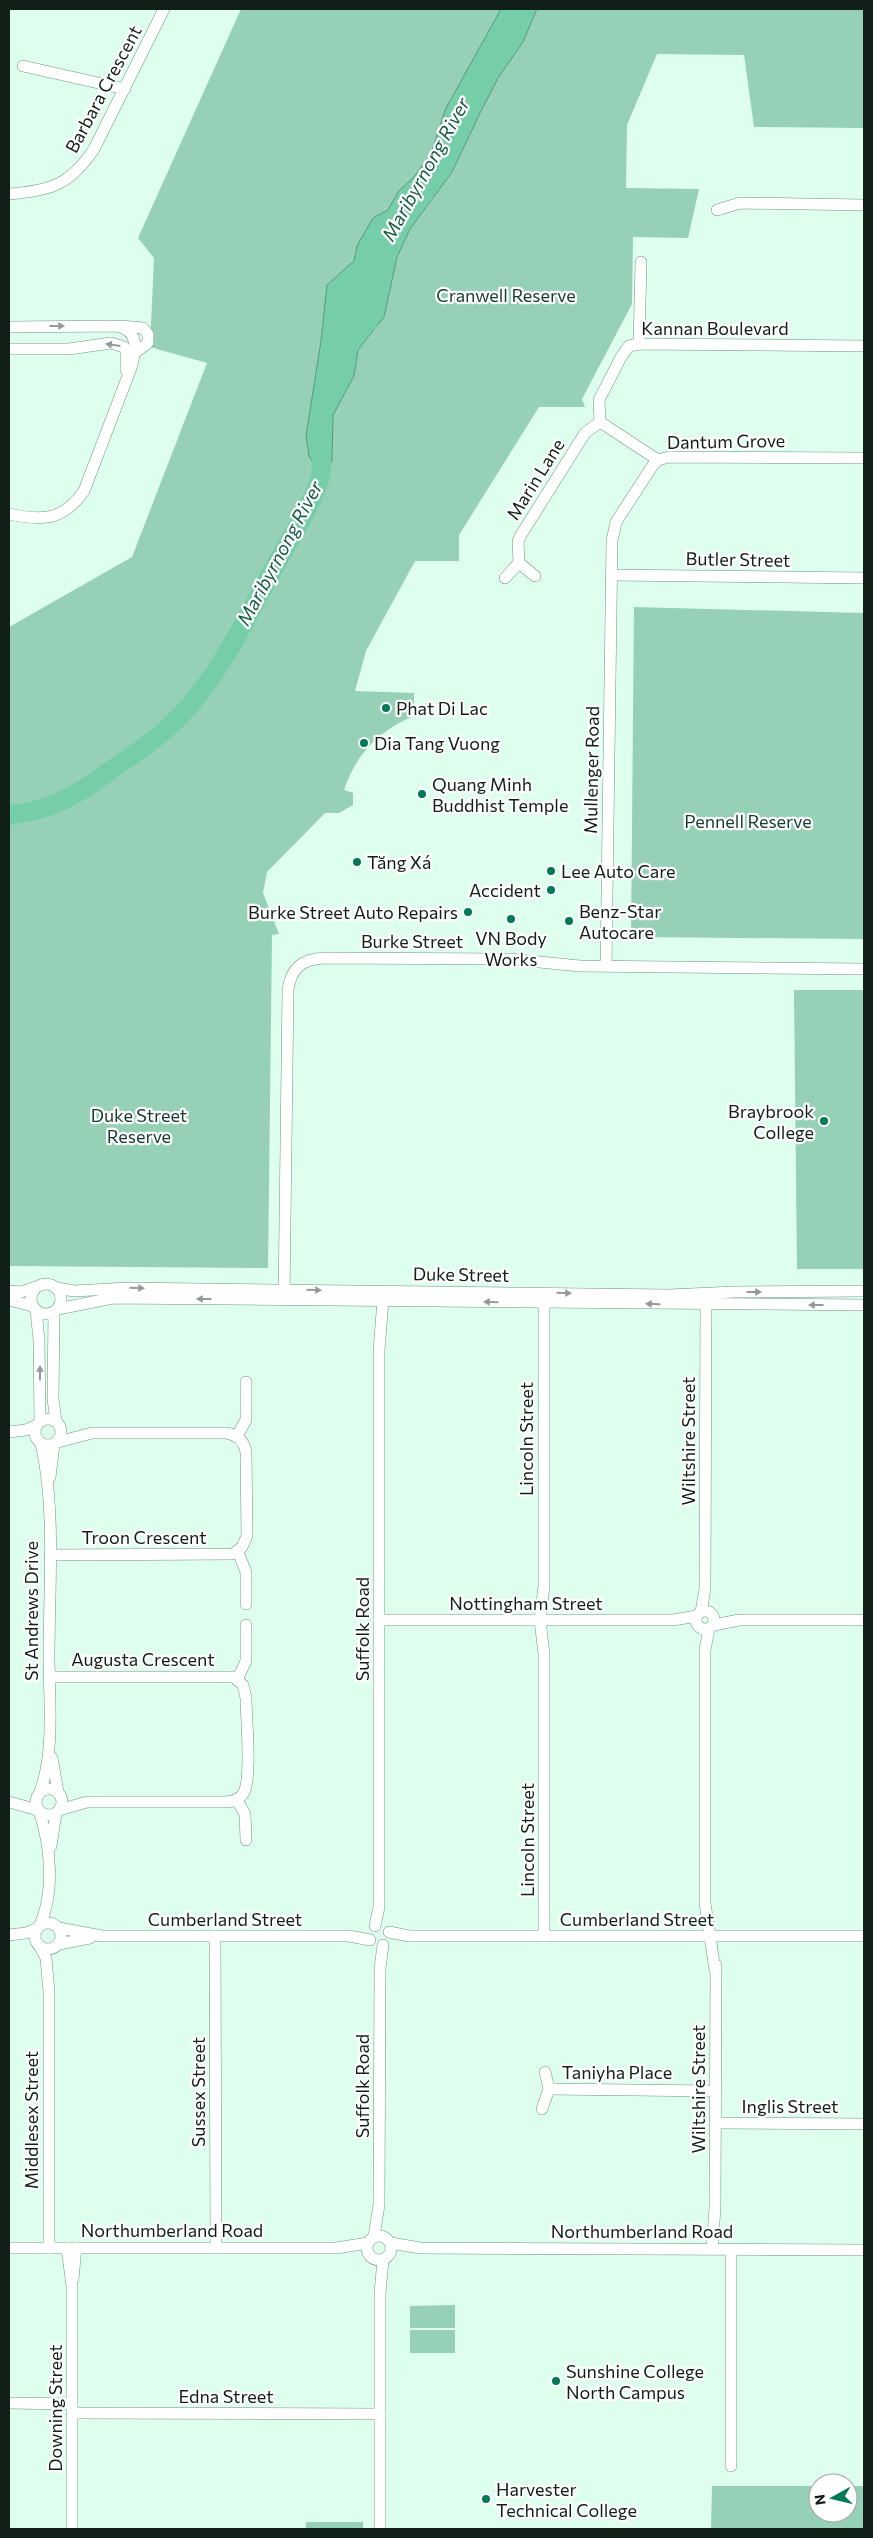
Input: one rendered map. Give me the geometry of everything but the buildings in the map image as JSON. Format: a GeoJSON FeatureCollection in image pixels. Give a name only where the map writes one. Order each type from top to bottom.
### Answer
{"type":"FeatureCollection","features":[{"type":"Feature","properties":{"kind":"street","name":"Barbara Crescent"},"geometry":{"type":"LineString","coordinates":[[9,194],[48,189],[64,182],[82,167],[94,149],[164,9]]}},
{"type":"Feature","properties":{"kind":"street"},"geometry":{"type":"LineString","coordinates":[[23,66],[125,89]]}},
{"type":"Feature","properties":{"kind":"street"},"geometry":{"type":"LineString","coordinates":[[717,210],[740,204],[864,205]]}},
{"type":"Feature","properties":{"kind":"street"},"geometry":{"type":"LineString","coordinates":[[640,344],[641,262]]}},
{"type":"Feature","properties":{"kind":"street"},"geometry":{"type":"LineString","coordinates":[[9,327],[117,326],[126,328],[132,335],[135,353],[84,491],[73,506],[56,517],[32,518],[9,514]]}},
{"type":"Feature","properties":{"kind":"street"},"geometry":{"type":"LineString","coordinates":[[9,349],[69,349],[111,343],[124,347],[127,356],[124,384]]}},
{"type":"Feature","properties":{"kind":"street","name":"Kannan Boulevard"},"geometry":{"type":"LineString","coordinates":[[600,422],[600,400],[621,356],[629,346],[640,344],[864,346]]}},
{"type":"Feature","properties":{"kind":"street"},"geometry":{"type":"LineString","coordinates":[[600,422],[658,460]]}},
{"type":"Feature","properties":{"kind":"street","name":"Marin Lane"},"geometry":{"type":"LineString","coordinates":[[518,563],[518,541],[521,535],[585,433],[600,422]]}},
{"type":"Feature","properties":{"kind":"street","name":"Dantum Grove"},"geometry":{"type":"LineString","coordinates":[[611,575],[612,541],[616,522],[658,460],[680,456],[864,458]]}},
{"type":"Feature","properties":{"kind":"street"},"geometry":{"type":"LineString","coordinates":[[505,578],[518,563],[535,576]]}},
{"type":"Feature","properties":{"kind":"street","name":"Butler Street"},"geometry":{"type":"LineString","coordinates":[[611,575],[864,578]]}},
{"type":"Feature","properties":{"kind":"street","name":"Mullenger Road"},"geometry":{"type":"LineString","coordinates":[[606,966],[611,575]]}},
{"type":"Feature","properties":{"kind":"street","name":"Burke Street"},"geometry":{"type":"LineString","coordinates":[[284,1294],[288,990],[290,976],[297,967],[307,960],[324,958],[509,959],[564,965],[864,969]]}},
{"type":"Feature","properties":{"kind":"street"},"geometry":{"type":"LineString","coordinates":[[9,1290],[21,1292],[45,1283],[57,1288],[61,1299],[56,1310],[53,1399],[57,1423],[62,1433],[56,1443]]}},
{"type":"Feature","properties":{"kind":"street"},"geometry":{"type":"LineString","coordinates":[[36,1287],[31,1296],[40,1340],[39,1423],[35,1433],[39,1442]]}},
{"type":"Feature","properties":{"kind":"street","name":"Duke Street"},"geometry":{"type":"LineString","coordinates":[[57,1288],[74,1291],[118,1288],[379,1297],[706,1299],[864,1305]]}},
{"type":"Feature","properties":{"kind":"street","name":"Duke Street"},"geometry":{"type":"LineString","coordinates":[[706,1299],[864,1291]]}},
{"type":"Feature","properties":{"kind":"street","name":"Duke Street"},"geometry":{"type":"LineString","coordinates":[[56,1310],[113,1298],[284,1294]]}},
{"type":"Feature","properties":{"kind":"street","name":"Suffolk Road"},"geometry":{"type":"LineString","coordinates":[[379,1297],[380,2529]]}},
{"type":"Feature","properties":{"kind":"street","name":"Lincoln Street"},"geometry":{"type":"LineString","coordinates":[[544,1298],[544,1936]]}},
{"type":"Feature","properties":{"kind":"street","name":"Wiltshire Street"},"geometry":{"type":"LineString","coordinates":[[706,1299],[705,1903],[716,1970],[715,2208],[720,2249],[731,2466]]}},
{"type":"Feature","properties":{"kind":"street"},"geometry":{"type":"LineString","coordinates":[[9,1300],[34,1308],[45,1314],[56,1310]]}},
{"type":"Feature","properties":{"kind":"street"},"geometry":{"type":"LineString","coordinates":[[237,1436],[246,1420],[246,1382]]}},
{"type":"Feature","properties":{"kind":"street"},"geometry":{"type":"LineString","coordinates":[[10,1432],[26,1430],[48,1419],[68,1428],[92,1433],[227,1433],[237,1436],[245,1446],[246,1452],[247,1536],[242,1548],[238,1552],[246,1572],[246,1604]]}},
{"type":"Feature","properties":{"kind":"street"},"geometry":{"type":"LineString","coordinates":[[10,1432],[39,1442],[56,1443],[92,1433]]}},
{"type":"Feature","properties":{"kind":"street","name":"St Andrews Drive"},"geometry":{"type":"LineString","coordinates":[[39,1442],[48,1489],[50,1555],[49,1734],[46,1774],[39,1794]]}},
{"type":"Feature","properties":{"kind":"street","name":"St Andrews Drive"},"geometry":{"type":"LineString","coordinates":[[48,1489],[56,1443]]}},
{"type":"Feature","properties":{"kind":"street","name":"Troon Crescent"},"geometry":{"type":"LineString","coordinates":[[50,1555],[220,1555],[238,1552]]}},
{"type":"Feature","properties":{"kind":"street"},"geometry":{"type":"LineString","coordinates":[[864,1619],[864,1625]]}},
{"type":"Feature","properties":{"kind":"street","name":"Nottingham Street"},"geometry":{"type":"LineString","coordinates":[[379,1620],[864,1619]]}},
{"type":"Feature","properties":{"kind":"street","name":"Augusta Crescent"},"geometry":{"type":"LineString","coordinates":[[237,1680],[246,1661],[246,1625]]}},
{"type":"Feature","properties":{"kind":"street","name":"Augusta Crescent"},"geometry":{"type":"LineString","coordinates":[[49,1677],[234,1677],[243,1685],[246,1698],[247,1778],[244,1791],[237,1800]]}},
{"type":"Feature","properties":{"kind":"street","name":"St Andrews Drive"},"geometry":{"type":"LineString","coordinates":[[49,1734],[59,1794]]}},
{"type":"Feature","properties":{"kind":"street"},"geometry":{"type":"LineString","coordinates":[[9,1802],[28,1799],[48,1789],[87,1802],[224,1802],[237,1800],[245,1814],[246,1840]]}},
{"type":"Feature","properties":{"kind":"street"},"geometry":{"type":"LineString","coordinates":[[39,1794],[36,1803],[48,1858],[45,1915],[36,1936],[39,1945]]}},
{"type":"Feature","properties":{"kind":"street"},"geometry":{"type":"LineString","coordinates":[[48,1858],[57,1812],[62,1802],[59,1794]]}},
{"type":"Feature","properties":{"kind":"street"},"geometry":{"type":"LineString","coordinates":[[9,1802],[39,1810],[47,1815],[87,1802]]}},
{"type":"Feature","properties":{"kind":"street"},"geometry":{"type":"LineString","coordinates":[[9,1937],[39,1945],[46,1949],[57,1945],[62,1936],[57,1926],[48,1884]]}},
{"type":"Feature","properties":{"kind":"street"},"geometry":{"type":"LineString","coordinates":[[9,1937],[26,1933],[47,1923],[57,1926]]}},
{"type":"Feature","properties":{"kind":"street","name":"Cumberland Street"},"geometry":{"type":"LineString","coordinates":[[57,1926],[102,1936]]}},
{"type":"Feature","properties":{"kind":"street","name":"Cumberland Street"},"geometry":{"type":"LineString","coordinates":[[57,1945],[102,1936],[864,1936]]}},
{"type":"Feature","properties":{"kind":"street","name":"Sussex Street"},"geometry":{"type":"LineString","coordinates":[[215,1936],[216,2248]]}},
{"type":"Feature","properties":{"kind":"street","name":"Middlesex Street"},"geometry":{"type":"LineString","coordinates":[[39,1945],[46,1958],[49,1992],[48,2248]]}},
{"type":"Feature","properties":{"kind":"street","name":"Middlesex Street"},"geometry":{"type":"LineString","coordinates":[[49,1992],[57,1945]]}},
{"type":"Feature","properties":{"kind":"street"},"geometry":{"type":"LineString","coordinates":[[542,2110],[549,2089],[545,2072]]}},
{"type":"Feature","properties":{"kind":"street","name":"Taniyha Place"},"geometry":{"type":"LineString","coordinates":[[549,2089],[715,2091]]}},
{"type":"Feature","properties":{"kind":"street","name":"Inglis Street"},"geometry":{"type":"LineString","coordinates":[[715,2123],[864,2124]]}},
{"type":"Feature","properties":{"kind":"street","name":"Northumberland Road"},"geometry":{"type":"LineString","coordinates":[[9,2248],[864,2250]]}},
{"type":"Feature","properties":{"kind":"street","name":"Downing Street"},"geometry":{"type":"LineString","coordinates":[[72,2248],[72,2529]]}},
{"type":"Feature","properties":{"kind":"street","name":"Edna Street"},"geometry":{"type":"LineString","coordinates":[[9,2404],[72,2408],[380,2414]]}},
{"type":"Feature","properties":{"kind":"green space"},"geometry":{"type":"Polygon","coordinates":[[[241,9],[512,9],[323,384],[332,461],[333,415],[354,376],[358,350],[378,326],[397,257],[410,229],[452,172],[498,78],[523,42],[537,9],[864,9],[864,128],[754,127],[744,55],[657,54],[627,125],[626,188],[699,189],[688,238],[633,237],[632,304],[582,399],[585,407],[539,407],[459,535],[459,561],[415,561],[366,651],[355,691],[414,693],[414,716],[390,728],[362,754],[344,790],[353,793],[353,805],[339,813],[325,813],[267,872],[263,893],[279,934],[272,935],[268,1268],[9,1266],[9,627],[132,557],[207,363],[150,347],[154,258],[138,238],[241,9]]]}},
{"type":"Feature","properties":{"kind":"green space","name":"Pennell Reserve"},"geometry":{"type":"Polygon","coordinates":[[[634,607],[864,613],[864,939],[631,937],[634,607]]]}},
{"type":"Feature","properties":{"kind":"green space","name":"Braybrook College"},"geometry":{"type":"Polygon","coordinates":[[[794,990],[864,990],[864,1269],[797,1269],[794,990]]]}},
{"type":"Feature","properties":{"kind":"green space"},"geometry":{"type":"Polygon","coordinates":[[[455,2305],[455,2328],[410,2328],[410,2306],[455,2305]]]}},
{"type":"Feature","properties":{"kind":"green space"},"geometry":{"type":"Polygon","coordinates":[[[410,2330],[455,2330],[455,2353],[410,2353],[410,2330]]]}},
{"type":"Feature","properties":{"kind":"green space"},"geometry":{"type":"Polygon","coordinates":[[[712,2486],[808,2486],[808,2523],[858,2523],[858,2486],[864,2486],[864,2529],[711,2529],[712,2486]]]}},
{"type":"Feature","properties":{"kind":"green space"},"geometry":{"type":"Polygon","coordinates":[[[306,2522],[363,2522],[363,2529],[306,2529],[306,2522]]]}},
{"type":"Feature","properties":{"kind":"water"},"geometry":{"type":"Polygon","coordinates":[[[501,9],[537,9],[523,42],[498,78],[452,172],[410,229],[397,257],[384,317],[358,350],[354,376],[333,415],[332,461],[321,475],[309,456],[306,436],[321,341],[327,285],[354,261],[357,246],[373,218],[388,210],[398,192],[414,177],[431,154],[445,110],[501,9]]]}},
{"type":"Feature","properties":{"kind":"waterway","name":"Maribyrnong River"},"geometry":{"type":"LineString","coordinates":[[9,815],[51,806],[87,787],[155,739],[193,701],[220,665],[308,507],[319,482],[321,451]]}},
{"type":"Feature","properties":{"kind":"place","name":"Phat Di Lac"},"geometry":{"type":"Point","coordinates":[386,708]}},
{"type":"Feature","properties":{"kind":"place","name":"Dia Tang Vuong"},"geometry":{"type":"Point","coordinates":[364,743]}},
{"type":"Feature","properties":{"kind":"place","name":"Quang Minh Buddhist Temple"},"geometry":{"type":"Point","coordinates":[422,794]}},
{"type":"Feature","properties":{"kind":"place","name":"Tăng Xá"},"geometry":{"type":"Point","coordinates":[357,862]}},
{"type":"Feature","properties":{"kind":"place","name":"Lee Auto Care"},"geometry":{"type":"Point","coordinates":[551,871]}},
{"type":"Feature","properties":{"kind":"place","name":"Accident"},"geometry":{"type":"Point","coordinates":[551,890]}},
{"type":"Feature","properties":{"kind":"place","name":"Burke Street Auto Repairs"},"geometry":{"type":"Point","coordinates":[468,912]}},
{"type":"Feature","properties":{"kind":"place","name":"VN Body Works"},"geometry":{"type":"Point","coordinates":[511,919]}},
{"type":"Feature","properties":{"kind":"place","name":"Benz-Star Autocare"},"geometry":{"type":"Point","coordinates":[569,921]}},
{"type":"Feature","properties":{"kind":"place","name":"Braybrook College"},"geometry":{"type":"Point","coordinates":[824,1121]}},
{"type":"Feature","properties":{"kind":"place","name":"Sunshine College North Campus"},"geometry":{"type":"Point","coordinates":[556,2381]}},
{"type":"Feature","properties":{"kind":"place","name":"Harvester Technical College"},"geometry":{"type":"Point","coordinates":[486,2499]}},
{"type":"Feature","properties":{"kind":"park label","name":"Cranwell Reserve"},"geometry":{"type":"Point","coordinates":[506,295]}},
{"type":"Feature","properties":{"kind":"park label","name":"Duke Street Reserve"},"geometry":{"type":"Point","coordinates":[139,1125]}}]}
